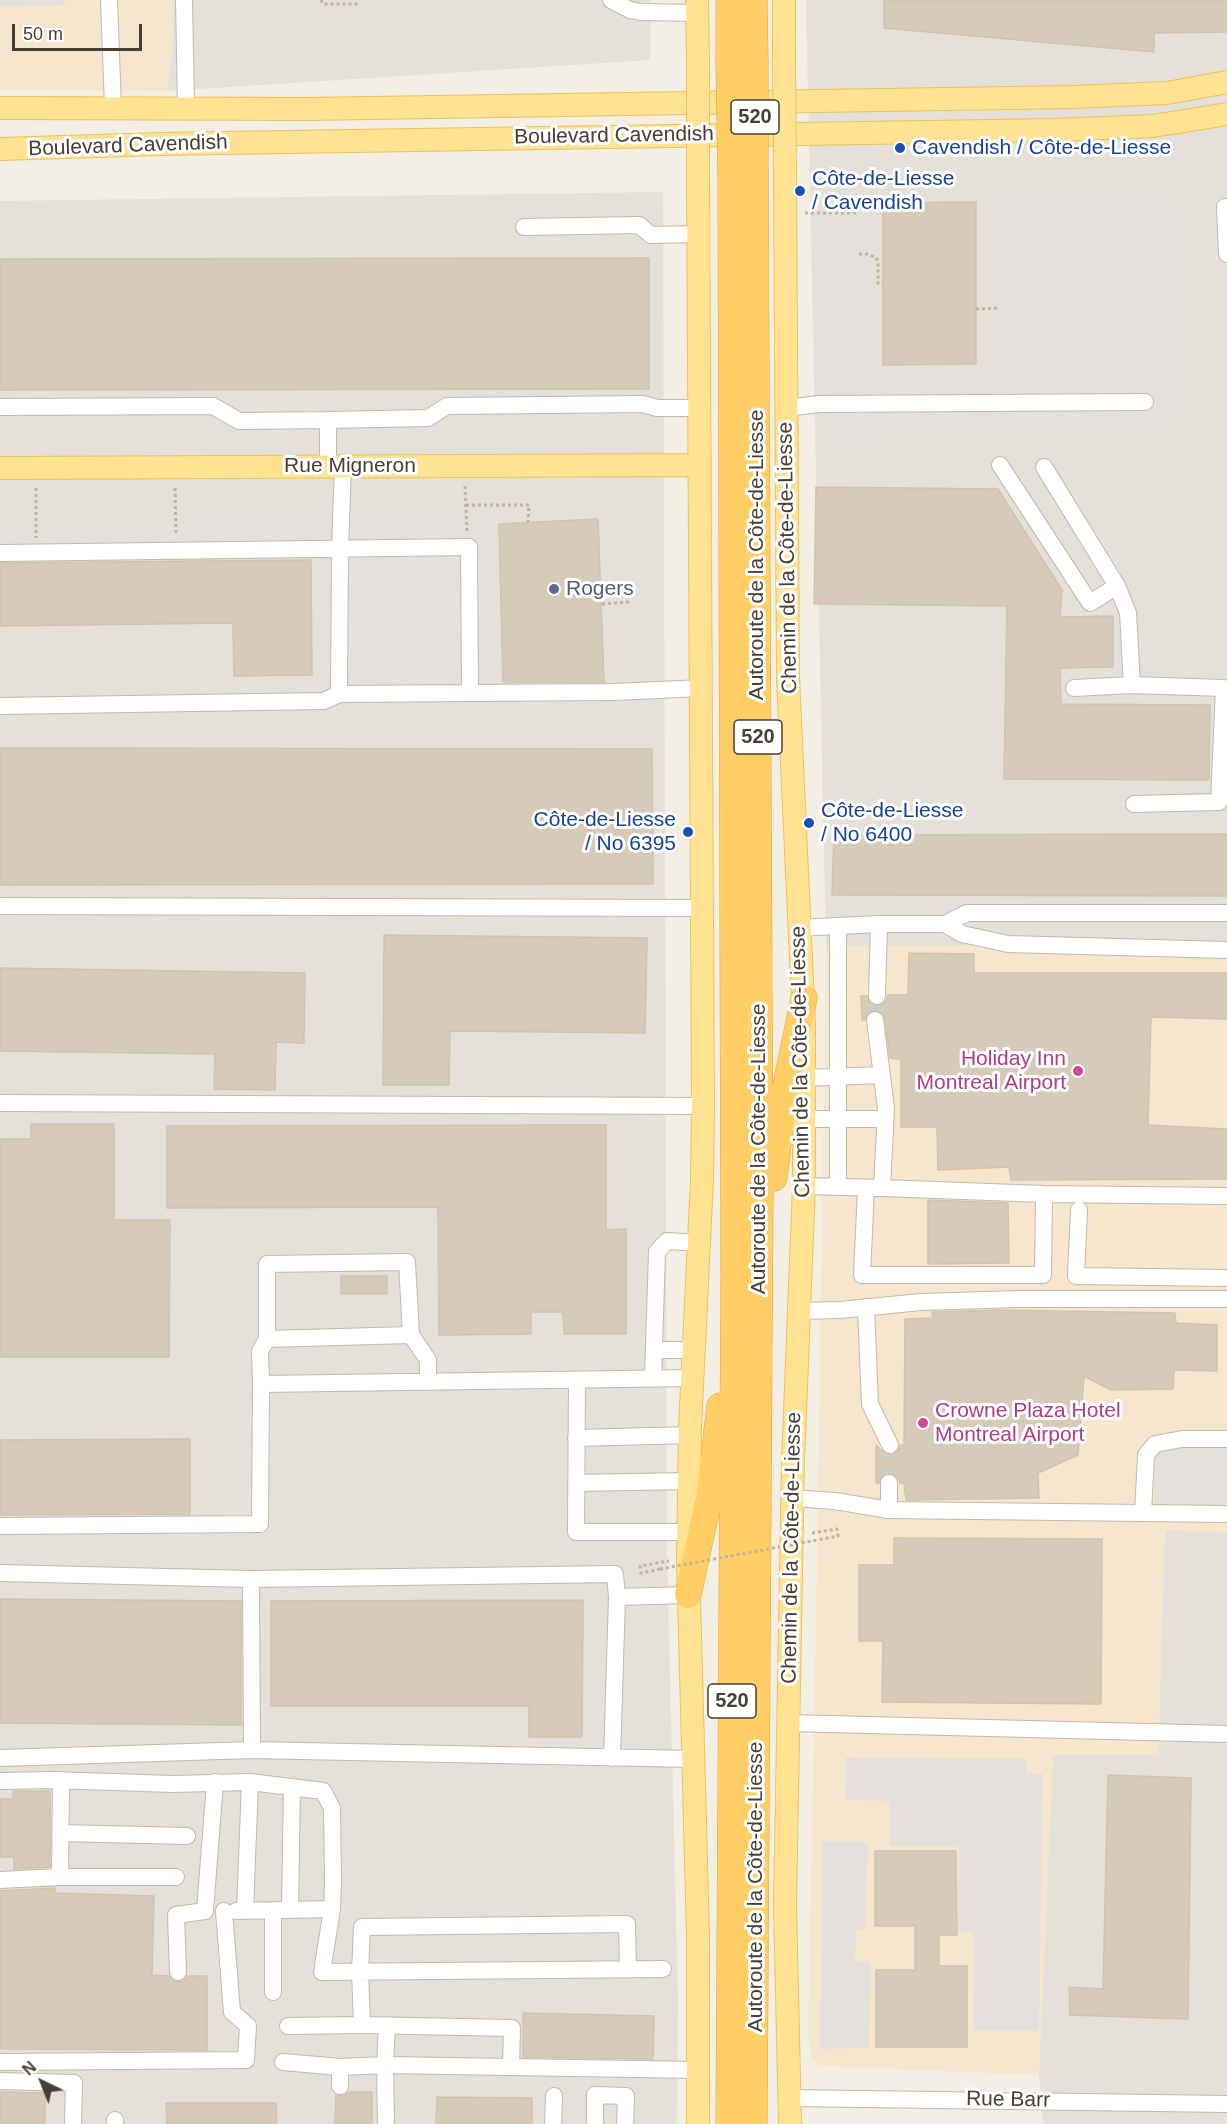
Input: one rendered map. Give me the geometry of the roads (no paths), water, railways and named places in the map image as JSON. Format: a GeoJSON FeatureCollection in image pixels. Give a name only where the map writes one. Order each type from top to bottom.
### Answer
{"type":"FeatureCollection","features":[{"type":"Feature","properties":{"kind":"highway","name":"520"},"geometry":{"type":"LineString","coordinates":[[729,0],[729,62],[743,173]]}},
{"type":"Feature","properties":{"kind":"highway","name":"520"},"geometry":{"type":"LineString","coordinates":[[743,173],[755,61],[754,0]]}},
{"type":"Feature","properties":{"kind":"highway","name":"Autoroute de la Côte-de-Liesse"},"geometry":{"type":"LineString","coordinates":[[729,2124],[743,173]]}},
{"type":"Feature","properties":{"kind":"highway","name":"Autoroute de la Côte-de-Liesse"},"geometry":{"type":"LineString","coordinates":[[743,173],[760,1005],[754,2124]]}},
{"type":"Feature","properties":{"kind":"highway"},"geometry":{"type":"LineString","coordinates":[[759,1301],[784,1095],[804,998]]}},
{"type":"Feature","properties":{"kind":"highway"},"geometry":{"type":"LineString","coordinates":[[688,1595],[709,1498],[734,1278]]}},
{"type":"Feature","properties":{"kind":"main road","name":"Chemin de la Côte-de-Liesse"},"geometry":{"type":"LineString","coordinates":[[784,0],[788,677],[800,919],[798,928],[804,998],[804,1186],[792,1498],[785,1905],[790,2124]]}},
{"type":"Feature","properties":{"kind":"main road"},"geometry":{"type":"LineString","coordinates":[[697,6],[703,1106],[690,1435],[688,1595],[698,1936],[698,2124]]}},
{"type":"Feature","properties":{"kind":"main road","name":"Boulevard Cavendish"},"geometry":{"type":"LineString","coordinates":[[0,108],[308,109],[1073,98],[1167,93],[1227,82]]}},
{"type":"Feature","properties":{"kind":"main road","name":"Boulevard Cavendish"},"geometry":{"type":"LineString","coordinates":[[0,149],[184,143],[1054,130],[1153,126],[1227,114]]}},
{"type":"Feature","properties":{"kind":"main road","name":"Rue Migneron"},"geometry":{"type":"LineString","coordinates":[[0,468],[700,465]]}},
{"type":"Feature","properties":{"kind":"street"},"geometry":{"type":"LineString","coordinates":[[109,0],[113,108]]}},
{"type":"Feature","properties":{"kind":"street"},"geometry":{"type":"LineString","coordinates":[[184,0],[186,108]]}},
{"type":"Feature","properties":{"kind":"street"},"geometry":{"type":"LineString","coordinates":[[611,0],[630,10],[641,12],[697,6]]}},
{"type":"Feature","properties":{"kind":"street"},"geometry":{"type":"LineString","coordinates":[[1227,207],[1225,207],[1227,254]]}},
{"type":"Feature","properties":{"kind":"street"},"geometry":{"type":"LineString","coordinates":[[524,227],[639,225],[651,235],[698,234]]}},
{"type":"Feature","properties":{"kind":"street"},"geometry":{"type":"LineString","coordinates":[[786,408],[819,404],[1145,402]]}},
{"type":"Feature","properties":{"kind":"street"},"geometry":{"type":"LineString","coordinates":[[0,407],[213,406],[239,421],[428,418],[447,406],[643,404],[657,408],[699,408]]}},
{"type":"Feature","properties":{"kind":"street"},"geometry":{"type":"LineString","coordinates":[[328,420],[336,466],[340,549],[339,694]]}},
{"type":"Feature","properties":{"kind":"street"},"geometry":{"type":"LineString","coordinates":[[1000,465],[1090,603],[1117,586]]}},
{"type":"Feature","properties":{"kind":"street"},"geometry":{"type":"LineString","coordinates":[[1044,467],[1117,586],[1128,613],[1132,685]]}},
{"type":"Feature","properties":{"kind":"street"},"geometry":{"type":"LineString","coordinates":[[0,553],[469,548],[470,693]]}},
{"type":"Feature","properties":{"kind":"street"},"geometry":{"type":"LineString","coordinates":[[1074,688],[1132,685],[1224,687],[1219,802],[1134,804]]}},
{"type":"Feature","properties":{"kind":"street"},"geometry":{"type":"LineString","coordinates":[[0,706],[324,701],[339,694],[614,692],[702,688]]}},
{"type":"Feature","properties":{"kind":"street"},"geometry":{"type":"LineString","coordinates":[[0,906],[702,908]]}},
{"type":"Feature","properties":{"kind":"street"},"geometry":{"type":"LineString","coordinates":[[798,928],[945,924],[967,913],[1227,914]]}},
{"type":"Feature","properties":{"kind":"street"},"geometry":{"type":"LineString","coordinates":[[877,996],[879,924]]}},
{"type":"Feature","properties":{"kind":"street"},"geometry":{"type":"LineString","coordinates":[[945,924],[962,934],[1008,944],[1227,950]]}},
{"type":"Feature","properties":{"kind":"street"},"geometry":{"type":"LineString","coordinates":[[838,927],[838,1187]]}},
{"type":"Feature","properties":{"kind":"street"},"geometry":{"type":"LineString","coordinates":[[875,1020],[885,1119],[862,1275],[1043,1275],[1044,1194]]}},
{"type":"Feature","properties":{"kind":"street"},"geometry":{"type":"LineString","coordinates":[[804,1078],[881,1075]]}},
{"type":"Feature","properties":{"kind":"street"},"geometry":{"type":"LineString","coordinates":[[0,1104],[703,1106]]}},
{"type":"Feature","properties":{"kind":"street"},"geometry":{"type":"LineString","coordinates":[[804,1119],[885,1119]]}},
{"type":"Feature","properties":{"kind":"street"},"geometry":{"type":"LineString","coordinates":[[804,1186],[1044,1194],[1227,1196]]}},
{"type":"Feature","properties":{"kind":"street"},"geometry":{"type":"LineString","coordinates":[[1079,1210],[1076,1276],[1227,1278]]}},
{"type":"Feature","properties":{"kind":"street"},"geometry":{"type":"LineString","coordinates":[[652,1379],[657,1252],[667,1241],[699,1243]]}},
{"type":"Feature","properties":{"kind":"street"},"geometry":{"type":"LineString","coordinates":[[0,1526],[260,1524],[260,1351],[267,1339],[267,1264],[407,1262],[411,1335],[428,1360],[429,1382]]}},
{"type":"Feature","properties":{"kind":"street"},"geometry":{"type":"LineString","coordinates":[[799,1311],[921,1302],[1019,1299],[1227,1299]]}},
{"type":"Feature","properties":{"kind":"street"},"geometry":{"type":"LineString","coordinates":[[866,1307],[870,1404],[890,1445]]}},
{"type":"Feature","properties":{"kind":"street"},"geometry":{"type":"LineString","coordinates":[[267,1339],[411,1335]]}},
{"type":"Feature","properties":{"kind":"street"},"geometry":{"type":"LineString","coordinates":[[654,1350],[693,1350]]}},
{"type":"Feature","properties":{"kind":"street"},"geometry":{"type":"LineString","coordinates":[[261,1384],[692,1378]]}},
{"type":"Feature","properties":{"kind":"street"},"geometry":{"type":"LineString","coordinates":[[577,1380],[576,1532],[688,1532]]}},
{"type":"Feature","properties":{"kind":"street"},"geometry":{"type":"LineString","coordinates":[[576,1438],[690,1435]]}},
{"type":"Feature","properties":{"kind":"street"},"geometry":{"type":"LineString","coordinates":[[1143,1513],[1146,1455],[1155,1444],[1182,1439],[1225,1439]]}},
{"type":"Feature","properties":{"kind":"street"},"geometry":{"type":"LineString","coordinates":[[576,1483],[689,1481]]}},
{"type":"Feature","properties":{"kind":"street"},"geometry":{"type":"LineString","coordinates":[[889,1483],[889,1510]]}},
{"type":"Feature","properties":{"kind":"street"},"geometry":{"type":"LineString","coordinates":[[792,1498],[835,1501],[889,1510],[1227,1515]]}},
{"type":"Feature","properties":{"kind":"street"},"geometry":{"type":"LineString","coordinates":[[0,1573],[251,1579],[615,1574],[617,1597],[612,1758]]}},
{"type":"Feature","properties":{"kind":"street"},"geometry":{"type":"LineString","coordinates":[[251,1579],[252,1750]]}},
{"type":"Feature","properties":{"kind":"street"},"geometry":{"type":"LineString","coordinates":[[617,1597],[688,1595]]}},
{"type":"Feature","properties":{"kind":"street"},"geometry":{"type":"LineString","coordinates":[[788,1723],[1227,1734]]}},
{"type":"Feature","properties":{"kind":"street"},"geometry":{"type":"LineString","coordinates":[[0,1758],[252,1750],[693,1759]]}},
{"type":"Feature","properties":{"kind":"street"},"geometry":{"type":"LineString","coordinates":[[0,1780],[173,1784],[250,1782],[323,1791],[332,1808],[333,1881],[332,1909],[322,1972],[663,1969]]}},
{"type":"Feature","properties":{"kind":"street"},"geometry":{"type":"LineString","coordinates":[[60,1877],[61,1780]]}},
{"type":"Feature","properties":{"kind":"street"},"geometry":{"type":"LineString","coordinates":[[205,1911],[215,1782]]}},
{"type":"Feature","properties":{"kind":"street"},"geometry":{"type":"LineString","coordinates":[[245,1911],[250,1782]]}},
{"type":"Feature","properties":{"kind":"street"},"geometry":{"type":"LineString","coordinates":[[290,1910],[292,1787]]}},
{"type":"Feature","properties":{"kind":"street"},"geometry":{"type":"LineString","coordinates":[[60,1833],[187,1836]]}},
{"type":"Feature","properties":{"kind":"street"},"geometry":{"type":"LineString","coordinates":[[0,1880],[60,1877],[176,1877]]}},
{"type":"Feature","properties":{"kind":"street"},"geometry":{"type":"LineString","coordinates":[[178,1972],[176,1915],[205,1911],[332,1909]]}},
{"type":"Feature","properties":{"kind":"street"},"geometry":{"type":"LineString","coordinates":[[273,1910],[273,1992]]}},
{"type":"Feature","properties":{"kind":"street"},"geometry":{"type":"LineString","coordinates":[[0,2062],[246,2060],[248,2026],[232,2012],[224,1911]]}},
{"type":"Feature","properties":{"kind":"street"},"geometry":{"type":"LineString","coordinates":[[362,2025],[360,1971],[362,1927],[627,1924],[628,1970]]}},
{"type":"Feature","properties":{"kind":"street"},"geometry":{"type":"LineString","coordinates":[[288,2026],[512,2028],[511,2067]]}},
{"type":"Feature","properties":{"kind":"street"},"geometry":{"type":"LineString","coordinates":[[386,2124],[387,2026]]}},
{"type":"Feature","properties":{"kind":"street"},"geometry":{"type":"LineString","coordinates":[[283,2062],[340,2067],[385,2065],[699,2070]]}},
{"type":"Feature","properties":{"kind":"street"},"geometry":{"type":"LineString","coordinates":[[340,2067],[340,2086]]}},
{"type":"Feature","properties":{"kind":"street"},"geometry":{"type":"LineString","coordinates":[[0,2081],[74,2083],[73,2124]]}},
{"type":"Feature","properties":{"kind":"street"},"geometry":{"type":"LineString","coordinates":[[595,2124],[595,2095],[626,2096],[625,2124]]}},
{"type":"Feature","properties":{"kind":"street"},"geometry":{"type":"LineString","coordinates":[[554,2096],[554,2124]]}},
{"type":"Feature","properties":{"kind":"street","name":"Rue Barr"},"geometry":{"type":"LineString","coordinates":[[789,2098],[1227,2104]]}},
{"type":"Feature","properties":{"kind":"tunnel"},"geometry":{"type":"LineString","coordinates":[[875,1020],[877,996]]}},
{"type":"Feature","properties":{"kind":"tunnel"},"geometry":{"type":"LineString","coordinates":[[889,1483],[890,1445]]}},
{"type":"Feature","properties":{"kind":"place","name":"Cavendish / Côte-de-Liesse"},"geometry":{"type":"Point","coordinates":[900,148]}},
{"type":"Feature","properties":{"kind":"place","name":"Côte-de-Liesse / Cavendish"},"geometry":{"type":"Point","coordinates":[800,191]}},
{"type":"Feature","properties":{"kind":"place","name":"Rogers"},"geometry":{"type":"Point","coordinates":[554,589]}},
{"type":"Feature","properties":{"kind":"place","name":"Côte-de-Liesse / No 6400"},"geometry":{"type":"Point","coordinates":[809,823]}},
{"type":"Feature","properties":{"kind":"place","name":"Côte-de-Liesse / No 6395"},"geometry":{"type":"Point","coordinates":[688,832]}},
{"type":"Feature","properties":{"kind":"place","name":"Holiday Inn Montreal Airport"},"geometry":{"type":"Point","coordinates":[1078,1071]}},
{"type":"Feature","properties":{"kind":"place","name":"Crowne Plaza Hotel Montreal Airport"},"geometry":{"type":"Point","coordinates":[923,1423]}}]}
